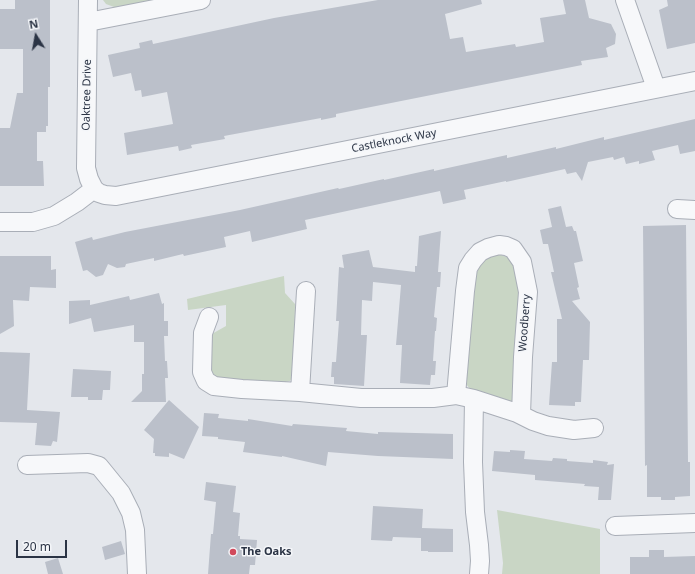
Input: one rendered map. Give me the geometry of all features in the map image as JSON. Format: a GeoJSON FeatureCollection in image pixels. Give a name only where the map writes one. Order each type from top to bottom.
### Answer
{"type":"FeatureCollection","features":[{"type":"Feature","properties":{"kind":"street","name":"Oaktree Drive"},"geometry":{"type":"LineString","coordinates":[[88,0],[86,168],[94,189]]}},
{"type":"Feature","properties":{"kind":"street"},"geometry":{"type":"LineString","coordinates":[[88,22],[201,0]]}},
{"type":"Feature","properties":{"kind":"street"},"geometry":{"type":"LineString","coordinates":[[625,0],[656,88]]}},
{"type":"Feature","properties":{"kind":"street","name":"Castleknock Way"},"geometry":{"type":"LineString","coordinates":[[94,189],[105,195],[116,196],[695,81]]}},
{"type":"Feature","properties":{"kind":"street"},"geometry":{"type":"LineString","coordinates":[[0,222],[33,222],[54,216],[77,202],[94,189]]}},
{"type":"Feature","properties":{"kind":"street"},"geometry":{"type":"LineString","coordinates":[[677,209],[695,210]]}},
{"type":"Feature","properties":{"kind":"street","name":"Woodberry"},"geometry":{"type":"LineString","coordinates":[[456,395],[468,268],[480,252],[499,245],[506,246],[513,249],[522,262],[528,292],[523,357],[521,415]]}},
{"type":"Feature","properties":{"kind":"street"},"geometry":{"type":"LineString","coordinates":[[300,392],[306,291]]}},
{"type":"Feature","properties":{"kind":"street"},"geometry":{"type":"LineString","coordinates":[[209,317],[203,333],[202,372],[206,381],[214,386],[361,398],[433,398],[456,395],[474,399],[548,426],[574,430],[594,428]]}},
{"type":"Feature","properties":{"kind":"street"},"geometry":{"type":"LineString","coordinates":[[474,399],[473,462],[475,512],[479,545],[479,574]]}},
{"type":"Feature","properties":{"kind":"street"},"geometry":{"type":"LineString","coordinates":[[27,465],[88,463],[100,466],[121,493],[131,513],[135,530],[137,574]]}},
{"type":"Feature","properties":{"kind":"street"},"geometry":{"type":"LineString","coordinates":[[615,526],[695,523]]}},
{"type":"Feature","properties":{"kind":"green space"},"geometry":{"type":"Polygon","coordinates":[[[103,0],[160,0],[122,8],[106,4],[103,0]]]}},
{"type":"Feature","properties":{"kind":"green space"},"geometry":{"type":"Polygon","coordinates":[[[496,253],[509,258],[514,265],[520,284],[514,396],[512,401],[508,402],[470,389],[466,384],[472,291],[477,272],[482,263],[485,259],[496,253]]]}},
{"type":"Feature","properties":{"kind":"green space"},"geometry":{"type":"Polygon","coordinates":[[[284,276],[285,293],[295,304],[294,374],[290,381],[276,384],[213,377],[209,370],[210,335],[226,326],[226,305],[188,310],[187,299],[284,276]]]}},
{"type":"Feature","properties":{"kind":"green space"},"geometry":{"type":"Polygon","coordinates":[[[497,510],[600,529],[600,574],[502,574],[503,563],[497,510]]]}},
{"type":"Feature","properties":{"kind":"building"},"geometry":{"type":"Polygon","coordinates":[[[15,0],[50,0],[50,87],[48,87],[48,126],[46,126],[46,132],[37,132],[37,161],[43,161],[44,186],[0,186],[0,128],[10,128],[17,93],[23,93],[23,49],[0,49],[0,9],[15,9],[15,0]]]}},
{"type":"Feature","properties":{"kind":"building"},"geometry":{"type":"Polygon","coordinates":[[[378,0],[481,0],[482,4],[445,14],[450,39],[463,37],[466,52],[515,44],[516,47],[544,42],[540,18],[566,14],[563,0],[585,0],[589,18],[611,24],[616,34],[615,44],[606,48],[608,57],[581,61],[582,65],[336,114],[336,117],[321,120],[321,118],[224,136],[225,139],[191,145],[192,148],[179,151],[178,146],[127,155],[124,133],[173,124],[167,92],[142,97],[141,90],[135,91],[131,73],[113,77],[108,55],[140,48],[139,43],[152,40],[153,44],[274,18],[378,0]]]}},
{"type":"Feature","properties":{"kind":"building"},"geometry":{"type":"Polygon","coordinates":[[[667,0],[695,0],[695,43],[667,49],[659,10],[668,6],[667,0]]]}},
{"type":"Feature","properties":{"kind":"building"},"geometry":{"type":"Polygon","coordinates":[[[695,119],[695,151],[680,154],[678,145],[652,151],[655,160],[639,164],[639,161],[626,164],[624,157],[614,160],[613,157],[588,162],[582,181],[576,172],[567,174],[565,169],[464,190],[466,199],[443,204],[440,191],[305,220],[307,229],[252,242],[250,231],[224,237],[226,247],[184,256],[183,254],[154,261],[154,258],[126,264],[125,267],[117,268],[108,264],[103,275],[96,277],[87,270],[83,271],[75,242],[92,237],[93,240],[125,232],[240,210],[338,188],[434,169],[434,171],[507,155],[507,158],[556,147],[556,149],[604,137],[604,140],[695,119]]]}},
{"type":"Feature","properties":{"kind":"building"},"geometry":{"type":"Polygon","coordinates":[[[561,206],[566,227],[572,226],[574,231],[576,231],[583,261],[574,263],[580,299],[572,301],[590,322],[589,360],[583,360],[581,402],[575,402],[575,406],[549,405],[552,362],[557,362],[557,319],[562,319],[551,272],[554,272],[548,244],[543,244],[540,230],[552,227],[548,209],[561,206]]]}},
{"type":"Feature","properties":{"kind":"building"},"geometry":{"type":"Polygon","coordinates":[[[686,225],[688,462],[690,462],[690,496],[675,497],[675,500],[661,500],[661,497],[647,497],[647,465],[645,466],[643,226],[686,225]]]}},
{"type":"Feature","properties":{"kind":"building"},"geometry":{"type":"Polygon","coordinates":[[[441,231],[438,272],[441,272],[440,287],[437,287],[434,317],[437,318],[433,361],[436,361],[435,375],[431,375],[430,385],[400,383],[402,345],[396,345],[401,285],[373,282],[372,301],[362,300],[361,335],[367,335],[364,386],[334,384],[334,377],[331,377],[332,362],[336,362],[339,321],[336,321],[339,267],[344,268],[342,255],[369,250],[373,267],[415,272],[415,266],[417,266],[419,236],[441,231]]]}},
{"type":"Feature","properties":{"kind":"building"},"geometry":{"type":"Polygon","coordinates":[[[0,256],[51,256],[51,270],[56,269],[56,288],[30,287],[29,301],[13,300],[14,326],[0,334],[0,256]]]}},
{"type":"Feature","properties":{"kind":"building"},"geometry":{"type":"Polygon","coordinates":[[[159,293],[162,304],[164,303],[164,321],[168,321],[168,336],[164,336],[165,361],[167,361],[168,378],[165,378],[166,402],[131,402],[142,391],[142,374],[144,374],[144,342],[134,342],[134,325],[94,332],[91,318],[69,324],[69,301],[90,300],[90,305],[129,296],[130,300],[159,293]]]}},
{"type":"Feature","properties":{"kind":"building"},"geometry":{"type":"Polygon","coordinates":[[[0,352],[30,353],[27,410],[60,412],[57,442],[53,441],[51,446],[35,445],[37,423],[0,422],[0,352]]]}},
{"type":"Feature","properties":{"kind":"building"},"geometry":{"type":"Polygon","coordinates":[[[73,369],[111,371],[110,390],[103,390],[102,400],[88,400],[88,397],[71,397],[73,369]]]}},
{"type":"Feature","properties":{"kind":"building"},"geometry":{"type":"Polygon","coordinates":[[[169,400],[199,427],[184,459],[169,453],[169,457],[155,456],[155,453],[153,453],[154,439],[144,430],[169,400]]]}},
{"type":"Feature","properties":{"kind":"building"},"geometry":{"type":"Polygon","coordinates":[[[204,413],[219,414],[218,418],[248,421],[248,419],[292,426],[293,424],[347,428],[346,431],[378,434],[378,432],[453,434],[453,459],[328,452],[326,466],[282,456],[243,452],[245,442],[218,439],[218,437],[202,436],[204,413]]]}},
{"type":"Feature","properties":{"kind":"building"},"geometry":{"type":"Polygon","coordinates":[[[510,450],[525,451],[524,459],[552,461],[553,458],[567,459],[567,461],[593,463],[593,460],[608,462],[607,465],[614,464],[611,500],[598,500],[599,487],[584,486],[585,484],[535,480],[535,475],[492,471],[494,451],[510,452],[510,450]]]}},
{"type":"Feature","properties":{"kind":"building","name":"The Oaks"},"geometry":{"type":"Polygon","coordinates":[[[206,482],[236,486],[233,512],[240,513],[238,536],[240,536],[240,539],[257,540],[255,565],[250,565],[249,574],[208,574],[211,534],[213,534],[216,502],[204,500],[206,482]]]}},
{"type":"Feature","properties":{"kind":"building"},"geometry":{"type":"Polygon","coordinates":[[[373,506],[423,509],[422,528],[453,529],[453,552],[421,551],[421,538],[393,537],[392,541],[371,540],[373,506]]]}},
{"type":"Feature","properties":{"kind":"building"},"geometry":{"type":"Polygon","coordinates":[[[121,541],[125,554],[105,560],[102,547],[121,541]]]}},
{"type":"Feature","properties":{"kind":"building"},"geometry":{"type":"Polygon","coordinates":[[[649,550],[664,550],[664,557],[695,556],[695,574],[630,574],[630,557],[649,557],[649,550]]]}},
{"type":"Feature","properties":{"kind":"building"},"geometry":{"type":"Polygon","coordinates":[[[58,558],[63,574],[48,574],[45,562],[58,558]]]}},
{"type":"Feature","properties":{"kind":"place","name":"The Oaks"},"geometry":{"type":"Point","coordinates":[233,552]}}]}
